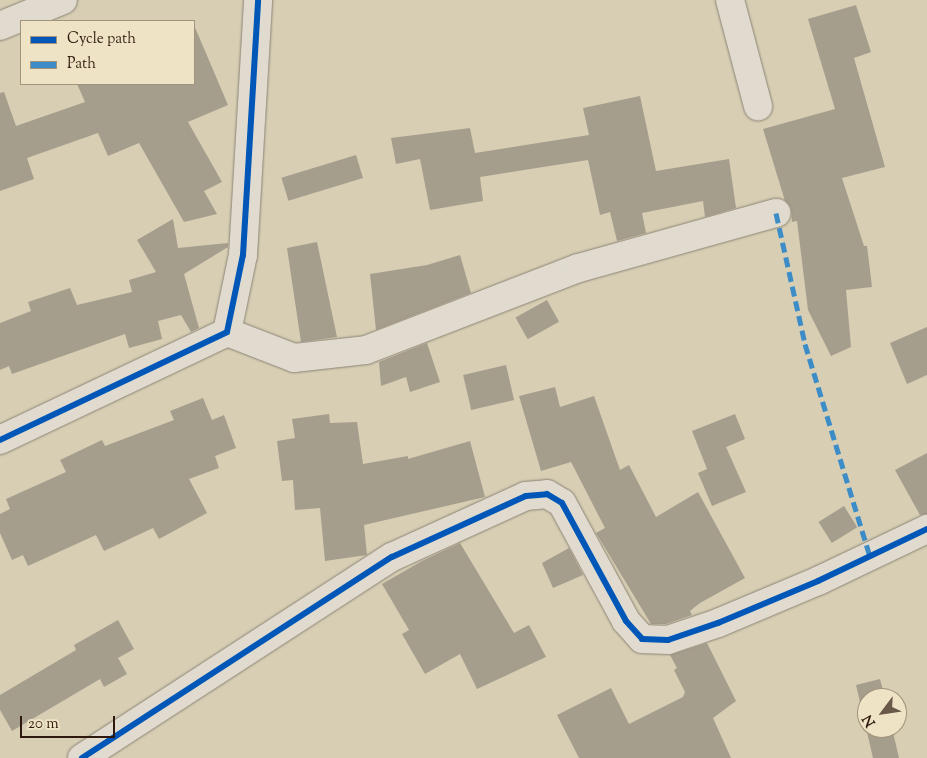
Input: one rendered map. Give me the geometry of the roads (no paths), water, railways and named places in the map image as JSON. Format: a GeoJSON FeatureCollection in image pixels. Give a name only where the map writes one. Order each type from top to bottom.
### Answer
{"type":"FeatureCollection","features":[{"type":"Feature","properties":{"kind":"street"},"geometry":{"type":"LineString","coordinates":[[0,26],[63,0]]}},
{"type":"Feature","properties":{"kind":"street"},"geometry":{"type":"LineString","coordinates":[[227,332],[243,255],[258,0]]}},
{"type":"Feature","properties":{"kind":"street"},"geometry":{"type":"LineString","coordinates":[[730,0],[758,106]]}},
{"type":"Feature","properties":{"kind":"street"},"geometry":{"type":"LineString","coordinates":[[0,440],[227,332],[294,358],[366,350],[579,268],[776,213]]}},
{"type":"Feature","properties":{"kind":"street"},"geometry":{"type":"LineString","coordinates":[[82,758],[392,557],[526,496],[548,494],[562,503],[626,621],[642,639],[668,640],[718,623],[818,581],[927,529]]}}]}
